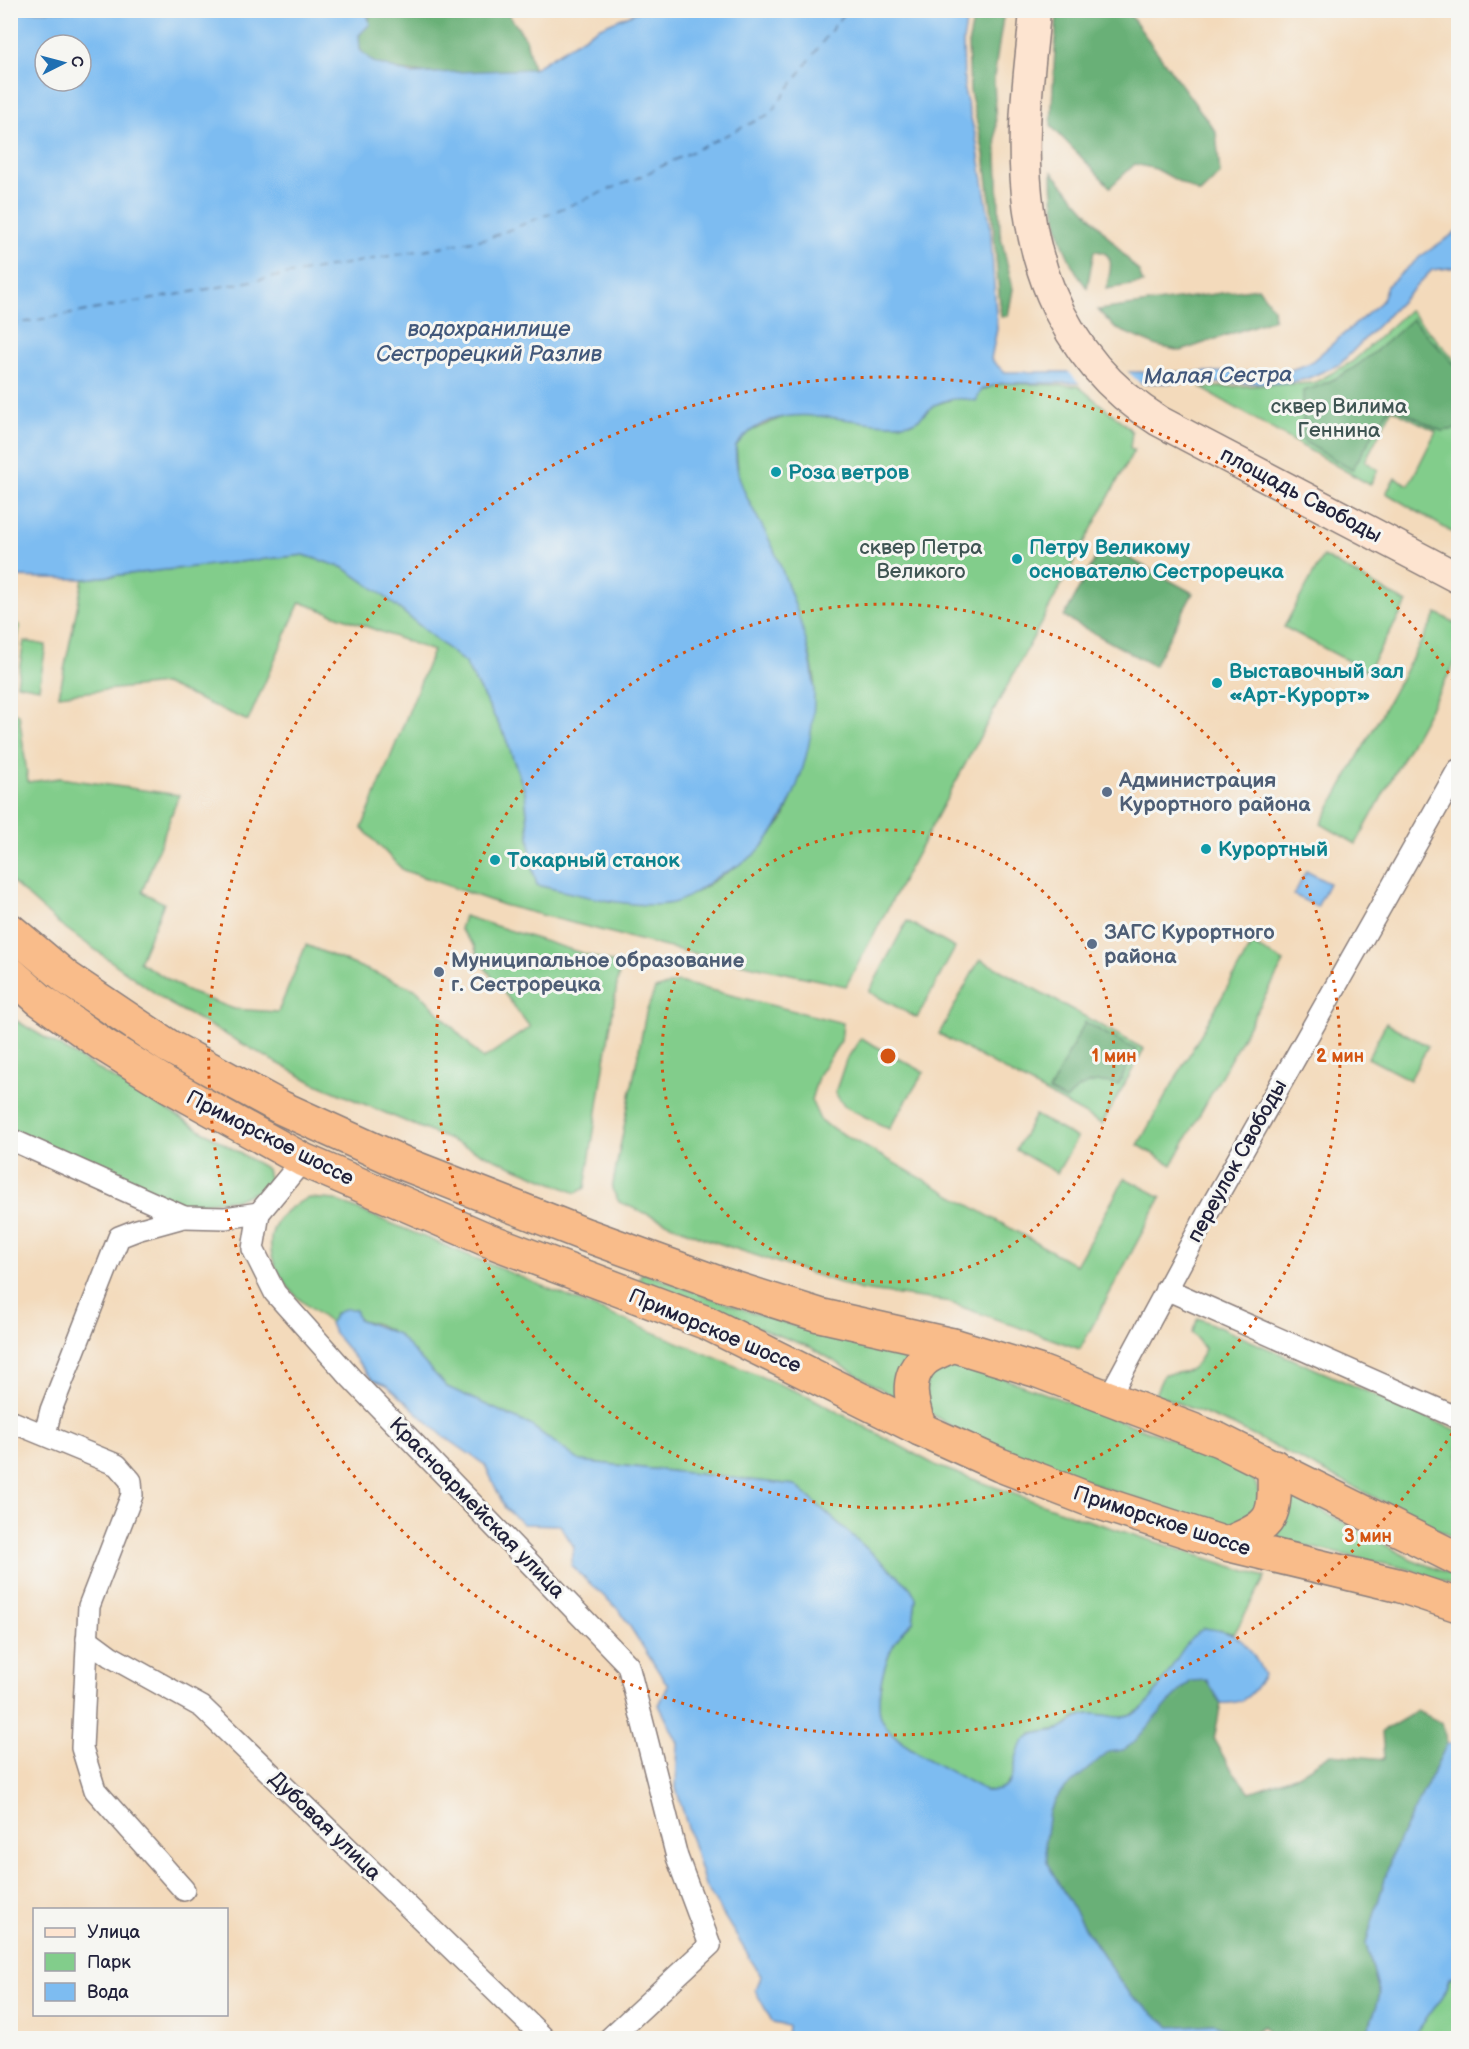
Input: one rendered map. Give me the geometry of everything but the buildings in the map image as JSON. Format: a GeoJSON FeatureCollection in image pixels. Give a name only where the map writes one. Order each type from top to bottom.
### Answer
{"type":"FeatureCollection","features":[{"type":"Feature","properties":{"kind":"highway","name":"Приморское шоссе"},"geometry":{"type":"LineString","coordinates":[[10,930],[67,978],[168,1046],[282,1108],[405,1164],[586,1235],[721,1284],[819,1315],[953,1345],[1038,1371],[1109,1397],[1219,1440],[1458,1559]]}},
{"type":"Feature","properties":{"kind":"highway","name":"Приморское шоссе"},"geometry":{"type":"LineString","coordinates":[[10,973],[39,999],[102,1044],[168,1085],[303,1160],[488,1239],[707,1323],[920,1429],[1000,1465],[1077,1495],[1226,1544],[1401,1586],[1458,1605]]}},
{"type":"Feature","properties":{"kind":"highway"},"geometry":{"type":"LineString","coordinates":[[920,1429],[911,1398],[913,1379],[923,1361],[953,1345]]}},
{"type":"Feature","properties":{"kind":"highway"},"geometry":{"type":"LineString","coordinates":[[1226,1544],[1263,1528],[1272,1514],[1274,1466]]}},
{"type":"Feature","properties":{"kind":"main road","name":"площадь Свободы"},"geometry":{"type":"LineString","coordinates":[[1035,10],[1024,130],[1026,197],[1033,245],[1060,315],[1092,363],[1133,403],[1458,578]]}},
{"type":"Feature","properties":{"kind":"street","name":"переулок Свободы"},"geometry":{"type":"LineString","coordinates":[[1109,1397],[1166,1289],[1458,770]]}},
{"type":"Feature","properties":{"kind":"street"},"geometry":{"type":"LineString","coordinates":[[10,1139],[184,1217]]}},
{"type":"Feature","properties":{"kind":"street"},"geometry":{"type":"LineString","coordinates":[[45,1434],[51,1410],[119,1238],[137,1230],[184,1217],[225,1218],[259,1213],[303,1160]]}},
{"type":"Feature","properties":{"kind":"street","name":"Красноармейская улица"},"geometry":{"type":"LineString","coordinates":[[259,1213],[253,1249],[275,1293],[359,1387],[628,1665],[677,1857],[710,1945],[609,2038]]}},
{"type":"Feature","properties":{"kind":"street"},"geometry":{"type":"LineString","coordinates":[[1166,1289],[1458,1418]]}},
{"type":"Feature","properties":{"kind":"street"},"geometry":{"type":"LineString","coordinates":[[10,1421],[117,1465],[131,1481],[132,1496],[89,1606],[82,1748],[95,1790],[183,1890]]}},
{"type":"Feature","properties":{"kind":"street","name":"Дубовая улица"},"geometry":{"type":"LineString","coordinates":[[87,1640],[110,1656],[202,1707],[544,2038]]}},
{"type":"Feature","properties":{"kind":"green space"},"geometry":{"type":"Polygon","coordinates":[[[366,11],[443,11],[455,17],[471,15],[475,11],[506,11],[526,39],[533,69],[437,73],[385,67],[368,59],[359,46],[360,34],[370,17],[366,11]]]}},
{"type":"Feature","properties":{"kind":"green space"},"geometry":{"type":"Polygon","coordinates":[[[975,11],[1004,11],[994,77],[1000,233],[1013,289],[1008,316],[1001,317],[993,221],[984,154],[970,91],[968,45],[975,11]]]}},
{"type":"Feature","properties":{"kind":"green space"},"geometry":{"type":"Polygon","coordinates":[[[1057,11],[1127,11],[1216,132],[1220,174],[1200,193],[1156,169],[1135,164],[1110,187],[1051,126],[1057,11]]]}},
{"type":"Feature","properties":{"kind":"green space"},"geometry":{"type":"Polygon","coordinates":[[[1052,172],[1139,272],[1143,283],[1106,289],[1110,270],[1109,259],[1102,252],[1094,251],[1087,288],[1070,261],[1059,233],[1052,172]]]}},
{"type":"Feature","properties":{"kind":"green space"},"geometry":{"type":"Polygon","coordinates":[[[1258,288],[1273,308],[1274,319],[1181,351],[1157,346],[1115,328],[1098,310],[1258,288]]]}},
{"type":"Feature","properties":{"kind":"green space","name":"сквер Вилима Геннина"},"geometry":{"type":"Polygon","coordinates":[[[1409,310],[1458,363],[1458,536],[1386,493],[1395,478],[1409,485],[1436,431],[1392,409],[1365,461],[1378,470],[1370,485],[1201,388],[1314,383],[1352,362],[1409,310]]]}},
{"type":"Feature","properties":{"kind":"green space"},"geometry":{"type":"Polygon","coordinates":[[[1412,319],[1458,368],[1458,429],[1441,431],[1391,405],[1352,470],[1303,441],[1303,391],[1349,371],[1412,319]]]}},
{"type":"Feature","properties":{"kind":"green space","name":"сквер Петра Великого"},"geometry":{"type":"Polygon","coordinates":[[[1003,383],[1078,386],[1127,426],[1132,432],[1130,448],[1134,450],[846,986],[666,947],[503,905],[403,870],[362,828],[433,651],[300,602],[248,721],[164,684],[59,695],[83,579],[304,555],[344,568],[379,592],[465,663],[505,736],[525,792],[532,867],[537,885],[610,901],[661,904],[676,902],[698,891],[754,855],[783,820],[796,787],[815,680],[810,655],[774,552],[739,483],[736,446],[746,433],[783,417],[801,414],[892,424],[913,423],[934,405],[1003,383]]]}},
{"type":"Feature","properties":{"kind":"green space"},"geometry":{"type":"Polygon","coordinates":[[[1103,544],[1193,593],[1154,666],[1064,617],[1103,544]]]}},
{"type":"Feature","properties":{"kind":"green space"},"geometry":{"type":"Polygon","coordinates":[[[1323,556],[1407,603],[1367,671],[1284,627],[1323,556]]]}},
{"type":"Feature","properties":{"kind":"green space"},"geometry":{"type":"Polygon","coordinates":[[[1437,613],[1458,625],[1458,657],[1356,844],[1321,824],[1437,613]]]}},
{"type":"Feature","properties":{"kind":"green space"},"geometry":{"type":"Polygon","coordinates":[[[10,623],[20,625],[11,680],[10,623]]]}},
{"type":"Feature","properties":{"kind":"green space"},"geometry":{"type":"Polygon","coordinates":[[[24,641],[46,645],[39,688],[17,684],[24,641]]]}},
{"type":"Feature","properties":{"kind":"green space"},"geometry":{"type":"Polygon","coordinates":[[[11,712],[19,714],[28,782],[60,778],[179,795],[142,892],[164,903],[139,962],[189,992],[234,1009],[278,1012],[306,945],[417,990],[483,1059],[530,1027],[479,960],[474,945],[460,929],[464,916],[620,965],[585,1188],[576,1193],[314,1083],[170,1004],[57,922],[11,881],[11,712]]]}},
{"type":"Feature","properties":{"kind":"green space"},"geometry":{"type":"Polygon","coordinates":[[[907,921],[955,948],[917,1018],[869,992],[907,921]]]}},
{"type":"Feature","properties":{"kind":"green space"},"geometry":{"type":"Polygon","coordinates":[[[1252,944],[1284,962],[1172,1165],[1138,1145],[1252,944]]]}},
{"type":"Feature","properties":{"kind":"green space"},"geometry":{"type":"Polygon","coordinates":[[[980,959],[1144,1049],[1102,1124],[939,1034],[980,959]]]}},
{"type":"Feature","properties":{"kind":"green space"},"geometry":{"type":"Polygon","coordinates":[[[678,982],[843,1023],[841,1041],[819,1074],[811,1100],[821,1122],[1076,1265],[1125,1178],[1161,1197],[1080,1349],[945,1301],[861,1290],[703,1238],[619,1202],[612,1189],[646,1013],[655,989],[678,982]]]}},
{"type":"Feature","properties":{"kind":"green space"},"geometry":{"type":"Polygon","coordinates":[[[10,1017],[267,1169],[270,1182],[265,1188],[238,1199],[181,1205],[11,1129],[10,1017]]]}},
{"type":"Feature","properties":{"kind":"green space"},"geometry":{"type":"Polygon","coordinates":[[[1085,1022],[1136,1050],[1118,1085],[1096,1082],[1084,1086],[1066,1100],[1049,1091],[1085,1022]]]}},
{"type":"Feature","properties":{"kind":"green space"},"geometry":{"type":"Polygon","coordinates":[[[1386,1023],[1428,1046],[1410,1080],[1368,1058],[1386,1023]]]}},
{"type":"Feature","properties":{"kind":"green space"},"geometry":{"type":"Polygon","coordinates":[[[861,1038],[924,1072],[889,1129],[844,1106],[835,1093],[846,1060],[861,1038]]]}},
{"type":"Feature","properties":{"kind":"green space"},"geometry":{"type":"Polygon","coordinates":[[[1035,1115],[1077,1138],[1057,1173],[1016,1150],[1035,1115]]]}},
{"type":"Feature","properties":{"kind":"green space"},"geometry":{"type":"Polygon","coordinates":[[[309,1198],[335,1200],[810,1397],[937,1466],[1078,1517],[1265,1577],[1234,1634],[1221,1630],[1143,1708],[1132,1715],[1120,1718],[1089,1714],[1074,1718],[1064,1728],[1032,1734],[1015,1763],[1015,1774],[1005,1787],[997,1792],[986,1791],[910,1748],[886,1726],[879,1710],[882,1677],[893,1646],[913,1622],[916,1598],[910,1587],[795,1485],[580,1461],[530,1425],[447,1387],[397,1334],[377,1324],[335,1313],[330,1323],[297,1297],[285,1283],[272,1255],[271,1242],[274,1229],[281,1217],[292,1207],[309,1198]]]}},
{"type":"Feature","properties":{"kind":"green space"},"geometry":{"type":"Polygon","coordinates":[[[642,1272],[748,1311],[817,1333],[913,1352],[896,1398],[812,1348],[638,1282],[642,1272]]]}},
{"type":"Feature","properties":{"kind":"green space"},"geometry":{"type":"Polygon","coordinates":[[[1198,1318],[1458,1431],[1458,1540],[1232,1425],[1155,1394],[1164,1374],[1185,1371],[1198,1362],[1205,1349],[1192,1333],[1198,1318]]]}},
{"type":"Feature","properties":{"kind":"green space"},"geometry":{"type":"Polygon","coordinates":[[[948,1364],[964,1364],[1214,1455],[1250,1476],[1258,1491],[1257,1515],[1232,1527],[1212,1525],[1096,1485],[958,1431],[927,1411],[926,1388],[929,1377],[933,1372],[948,1364]]]}},
{"type":"Feature","properties":{"kind":"green space"},"geometry":{"type":"Polygon","coordinates":[[[1288,1492],[1411,1559],[1458,1577],[1458,1587],[1408,1569],[1268,1538],[1288,1492]]]}},
{"type":"Feature","properties":{"kind":"green space"},"geometry":{"type":"Polygon","coordinates":[[[1199,1679],[1210,1685],[1221,1703],[1214,1740],[1229,1766],[1250,1792],[1298,1775],[1331,1754],[1384,1759],[1382,1732],[1417,1711],[1442,1723],[1447,1744],[1392,1855],[1366,1943],[1380,1995],[1367,2034],[1362,2038],[1273,2038],[1264,2026],[1244,2038],[1215,2024],[1171,2027],[1129,1994],[1085,1929],[1047,1863],[1045,1840],[1049,1811],[1060,1793],[1108,1751],[1123,1750],[1191,1681],[1199,1679]]]}},
{"type":"Feature","properties":{"kind":"green space"},"geometry":{"type":"Polygon","coordinates":[[[1458,1974],[1458,2038],[1413,2038],[1438,2002],[1449,1978],[1458,1974]]]}},
{"type":"Feature","properties":{"kind":"water","name":"водохранилище Сестрорецкий Разлив"},"geometry":{"type":"Polygon","coordinates":[[[11,11],[366,11],[370,24],[359,35],[360,50],[373,62],[411,74],[533,69],[598,28],[639,11],[968,11],[963,41],[964,90],[976,138],[990,223],[997,329],[991,359],[1004,372],[1285,372],[1310,363],[1381,302],[1387,286],[1421,256],[1458,231],[1458,267],[1432,270],[1340,364],[1306,379],[1287,383],[1003,383],[982,389],[976,401],[960,399],[942,402],[910,423],[888,424],[818,416],[795,416],[773,419],[753,429],[736,446],[736,461],[743,488],[774,550],[803,631],[814,682],[811,734],[805,761],[785,812],[757,852],[690,896],[676,902],[645,905],[627,903],[587,897],[537,885],[532,867],[525,792],[505,736],[465,663],[379,592],[344,568],[304,555],[83,579],[11,577],[11,11]]]}},
{"type":"Feature","properties":{"kind":"water"},"geometry":{"type":"Polygon","coordinates":[[[1306,871],[1329,883],[1317,907],[1294,895],[1306,871]]]}},
{"type":"Feature","properties":{"kind":"water"},"geometry":{"type":"Polygon","coordinates":[[[344,1309],[355,1309],[358,1319],[397,1334],[447,1387],[530,1425],[580,1461],[795,1485],[910,1587],[916,1598],[913,1622],[893,1646],[882,1677],[879,1710],[886,1726],[910,1748],[986,1791],[998,1790],[1011,1780],[1020,1747],[1033,1734],[1063,1728],[1086,1715],[1127,1717],[1142,1709],[1159,1688],[1183,1648],[1203,1628],[1226,1632],[1242,1641],[1254,1655],[1264,1675],[1252,1693],[1236,1702],[1221,1703],[1207,1680],[1191,1681],[1172,1699],[1135,1742],[1123,1750],[1108,1752],[1060,1793],[1049,1811],[1045,1840],[1047,1863],[1085,1929],[1129,1994],[1171,2027],[1215,2024],[1244,2038],[787,2038],[788,2026],[773,2023],[755,1990],[761,1976],[705,1885],[676,1788],[678,1743],[659,1705],[668,1686],[620,1611],[571,1566],[574,1547],[560,1525],[523,1524],[505,1508],[485,1465],[442,1435],[387,1385],[373,1380],[334,1333],[330,1323],[335,1314],[344,1309]]]}},
{"type":"Feature","properties":{"kind":"water"},"geometry":{"type":"Polygon","coordinates":[[[1458,1743],[1458,1974],[1449,1978],[1438,2002],[1413,2038],[1362,2038],[1367,2034],[1380,1995],[1366,1943],[1392,1855],[1447,1744],[1458,1743]]]}},
{"type":"Feature","properties":{"kind":"pier"},"geometry":{"type":"Polygon","coordinates":[[[1065,368],[1124,368],[1143,386],[1082,386],[1065,368]]]}},
{"type":"Feature","properties":{"kind":"ferry route"},"geometry":{"type":"LineString","coordinates":[[10,325],[489,238],[635,179],[770,114],[846,10]]}},
{"type":"Feature","properties":{"kind":"place","name":"Роза ветров"},"geometry":{"type":"Point","coordinates":[776,472]}},
{"type":"Feature","properties":{"kind":"place","name":"Петру Великому основателю Сестрорецка"},"geometry":{"type":"Point","coordinates":[1017,559]}},
{"type":"Feature","properties":{"kind":"place","name":"Выставочный зал «Арт-Курорт»"},"geometry":{"type":"Point","coordinates":[1217,683]}},
{"type":"Feature","properties":{"kind":"place","name":"Администрация Курортного района"},"geometry":{"type":"Point","coordinates":[1107,792]}},
{"type":"Feature","properties":{"kind":"place","name":"Курортный"},"geometry":{"type":"Point","coordinates":[1206,849]}},
{"type":"Feature","properties":{"kind":"place","name":"Токарный станок"},"geometry":{"type":"Point","coordinates":[495,860]}},
{"type":"Feature","properties":{"kind":"place","name":"ЗАГС Курортного района"},"geometry":{"type":"Point","coordinates":[1092,944]}},
{"type":"Feature","properties":{"kind":"place","name":"Муниципальное образование г. Сестрорецка"},"geometry":{"type":"Point","coordinates":[439,972]}},
{"type":"Feature","properties":{"kind":"water label","name":"Малая Сестра"},"geometry":{"type":"Point","coordinates":[1218,376]}}]}
